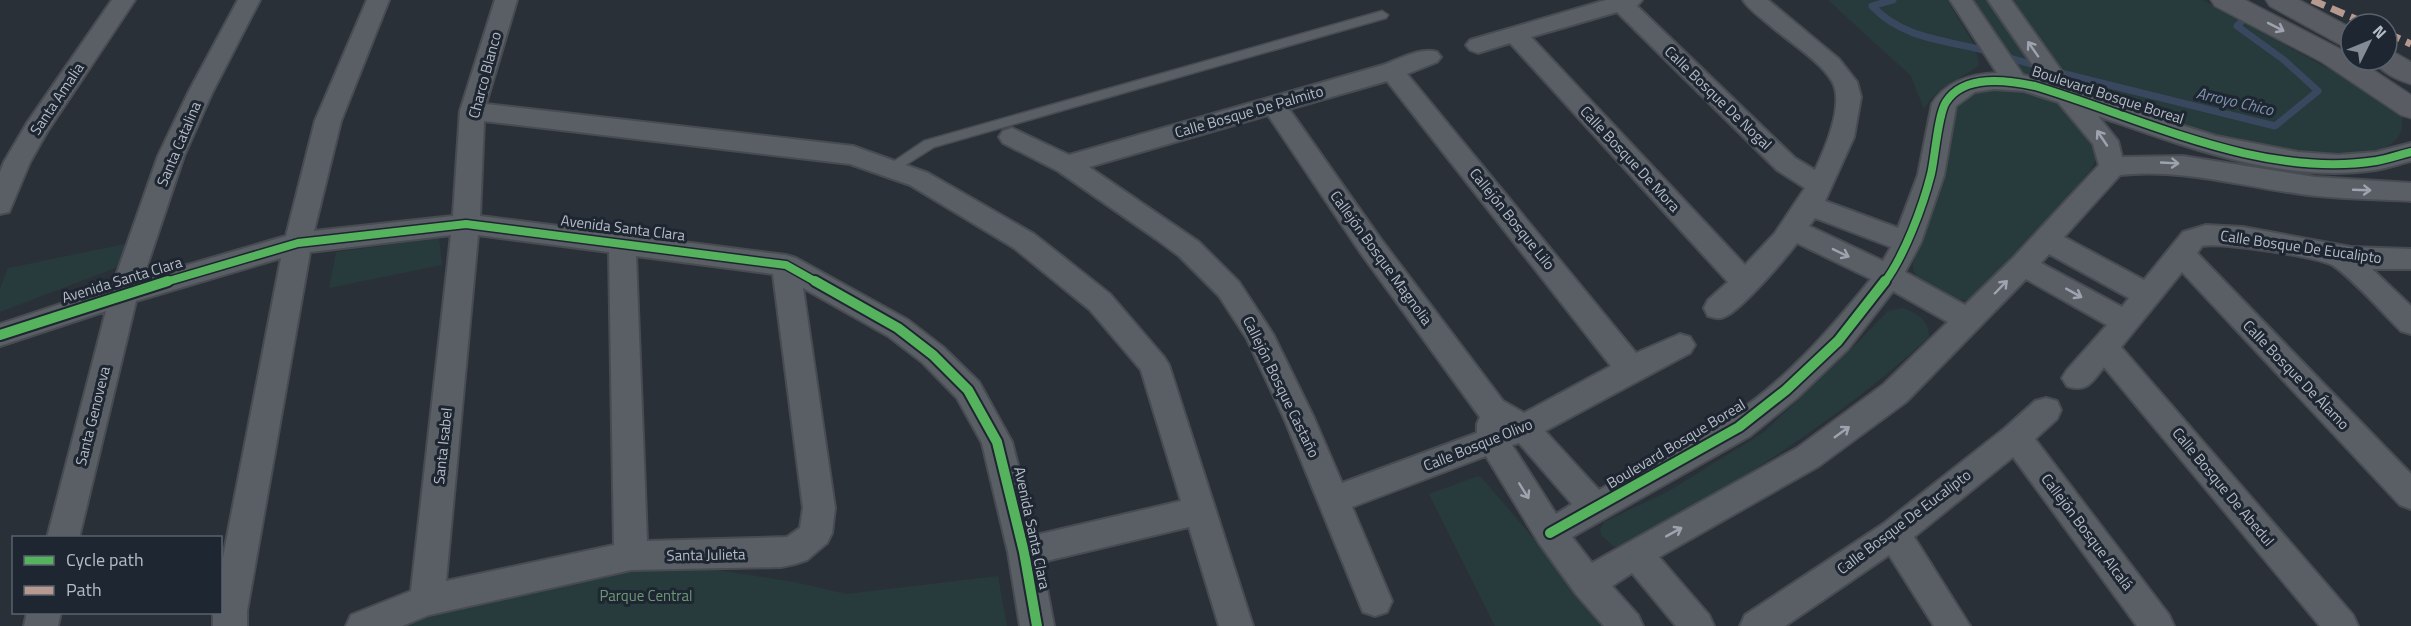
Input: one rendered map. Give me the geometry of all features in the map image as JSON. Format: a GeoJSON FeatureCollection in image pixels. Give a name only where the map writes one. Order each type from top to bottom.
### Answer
{"type":"FeatureCollection","features":[{"type":"Feature","properties":{"kind":"street","name":"Santa Amalia"},"geometry":{"type":"LineString","coordinates":[[0,205],[18,162],[36,129],[124,0]]}},
{"type":"Feature","properties":{"kind":"street","name":"Santa Catalina"},"geometry":{"type":"LineString","coordinates":[[124,294],[171,156],[200,93],[249,0]]}},
{"type":"Feature","properties":{"kind":"street"},"geometry":{"type":"LineString","coordinates":[[230,626],[230,611],[298,243],[328,121],[378,0]]}},
{"type":"Feature","properties":{"kind":"street","name":"Charco Blanco"},"geometry":{"type":"LineString","coordinates":[[466,224],[472,111],[506,0]]}},
{"type":"Feature","properties":{"kind":"street"},"geometry":{"type":"LineString","coordinates":[[1718,308],[1793,230],[1814,195],[1845,126],[1848,97],[1845,81],[1831,65],[1754,0]]}},
{"type":"Feature","properties":{"kind":"street"},"geometry":{"type":"LineString","coordinates":[[1961,0],[2015,81]]}},
{"type":"Feature","properties":{"kind":"street"},"geometry":{"type":"LineString","coordinates":[[1999,0],[2067,97]]}},
{"type":"Feature","properties":{"kind":"street"},"geometry":{"type":"LineString","coordinates":[[2224,0],[2339,45]]}},
{"type":"Feature","properties":{"kind":"street"},"geometry":{"type":"LineString","coordinates":[[2278,0],[2339,43]]}},
{"type":"Feature","properties":{"kind":"street"},"geometry":{"type":"LineString","coordinates":[[1478,45],[1626,1]]}},
{"type":"Feature","properties":{"kind":"street","name":"Calle Bosque De Nogal"},"geometry":{"type":"LineString","coordinates":[[1626,1],[1814,195],[1907,242]]}},
{"type":"Feature","properties":{"kind":"street","name":"Calle Bosque De Mora"},"geometry":{"type":"LineString","coordinates":[[1516,35],[1605,134],[1745,282]]}},
{"type":"Feature","properties":{"kind":"street","name":"Calle Bosque De Palmito"},"geometry":{"type":"LineString","coordinates":[[1067,165],[1392,70],[1429,57]]}},
{"type":"Feature","properties":{"kind":"street","name":"Callejón Bosque Lilo"},"geometry":{"type":"LineString","coordinates":[[1392,70],[1631,369]]}},
{"type":"Feature","properties":{"kind":"street"},"geometry":{"type":"LineString","coordinates":[[2372,72],[2411,108]]}},
{"type":"Feature","properties":{"kind":"street","name":"Boulevard Bosque Boreal"},"geometry":{"type":"LineString","coordinates":[[1550,533],[1739,427],[1786,390],[1838,340],[1889,276],[1907,242],[1931,175],[1944,104],[1950,95],[1974,82],[2015,81],[2165,131],[2267,156],[2323,164],[2366,163],[2396,158],[2411,152]]}},
{"type":"Feature","properties":{"kind":"street","name":"Boulevard Bosque Boreal"},"geometry":{"type":"LineString","coordinates":[[2067,97],[2105,141],[2112,167]]}},
{"type":"Feature","properties":{"kind":"street","name":"Callejón Bosque Magnolia"},"geometry":{"type":"LineString","coordinates":[[1273,104],[1370,245],[1492,410],[1524,428],[1596,509]]}},
{"type":"Feature","properties":{"kind":"street"},"geometry":{"type":"LineString","coordinates":[[472,111],[853,155],[919,179],[1024,241],[1100,302],[1154,365],[1236,626]]}},
{"type":"Feature","properties":{"kind":"street","name":"Callejón Bosque Castaño"},"geometry":{"type":"LineString","coordinates":[[1012,137],[1067,165],[1189,249],[1229,289],[1259,334],[1299,418],[1375,601]]}},
{"type":"Feature","properties":{"kind":"street"},"geometry":{"type":"LineString","coordinates":[[1588,583],[1636,553],[1808,457],[1895,393],[2023,265],[2112,167],[2139,162],[2168,163],[2304,186],[2411,192]]}},
{"type":"Feature","properties":{"kind":"street","name":"Avenida Santa Clara"},"geometry":{"type":"LineString","coordinates":[[0,335],[124,294],[298,243],[466,224],[786,265],[898,328],[946,366],[968,390],[997,442],[1024,552],[1037,626]]}},
{"type":"Feature","properties":{"kind":"street","name":"Santa Isabel"},"geometry":{"type":"LineString","coordinates":[[427,600],[466,224]]}},
{"type":"Feature","properties":{"kind":"street"},"geometry":{"type":"LineString","coordinates":[[1793,230],[1889,276],[1969,320]]}},
{"type":"Feature","properties":{"kind":"street","name":"Calle Bosque De Eucalipto"},"geometry":{"type":"LineString","coordinates":[[2077,378],[2105,348],[2193,239],[2212,234],[2341,256],[2411,260]]}},
{"type":"Feature","properties":{"kind":"street"},"geometry":{"type":"LineString","coordinates":[[2046,240],[2148,295]]}},
{"type":"Feature","properties":{"kind":"street"},"geometry":{"type":"LineString","coordinates":[[363,626],[427,600],[631,556],[622,243]]}},
{"type":"Feature","properties":{"kind":"street","name":"Calle Bosque De Álamo"},"geometry":{"type":"LineString","coordinates":[[2181,254],[2411,495]]}},
{"type":"Feature","properties":{"kind":"street"},"geometry":{"type":"LineString","coordinates":[[2341,256],[2411,323]]}},
{"type":"Feature","properties":{"kind":"street","name":"Santa Julieta"},"geometry":{"type":"LineString","coordinates":[[631,556],[781,553],[807,543],[816,533],[819,508],[786,265]]}},
{"type":"Feature","properties":{"kind":"street"},"geometry":{"type":"LineString","coordinates":[[2023,265],[2126,322]]}},
{"type":"Feature","properties":{"kind":"street","name":"Santa Genoveva"},"geometry":{"type":"LineString","coordinates":[[63,536],[124,294]]}},
{"type":"Feature","properties":{"kind":"street","name":"Calle Bosque Olivo"},"geometry":{"type":"LineString","coordinates":[[1334,500],[1524,428],[1631,369],[1680,345]]}},
{"type":"Feature","properties":{"kind":"street","name":"Calle Bosque De Abedul"},"geometry":{"type":"LineString","coordinates":[[2105,348],[2341,626]]}},
{"type":"Feature","properties":{"kind":"street"},"geometry":{"type":"LineString","coordinates":[[1492,410],[1493,441],[1550,533],[1588,583],[1626,626]]}},
{"type":"Feature","properties":{"kind":"street","name":"Calle Bosque De Eucalipto"},"geometry":{"type":"LineString","coordinates":[[1760,625],[1894,534],[2016,437],[2046,410]]}},
{"type":"Feature","properties":{"kind":"street","name":"Callejón Bosque Alcalá"},"geometry":{"type":"LineString","coordinates":[[2016,437],[2157,626]]}},
{"type":"Feature","properties":{"kind":"street"},"geometry":{"type":"LineString","coordinates":[[1024,552],[1201,510]]}},
{"type":"Feature","properties":{"kind":"street"},"geometry":{"type":"LineString","coordinates":[[1894,534],[1953,626]]}},
{"type":"Feature","properties":{"kind":"street"},"geometry":{"type":"LineString","coordinates":[[1636,553],[1697,626]]}},
{"type":"Feature","properties":{"kind":"lane"},"geometry":{"type":"LineString","coordinates":[[891,168],[929,144],[1382,15]]}},
{"type":"Feature","properties":{"kind":"green space"},"geometry":{"type":"Polygon","coordinates":[[[1828,0],[1947,0],[1975,46],[1979,65],[1942,89],[1924,109],[1911,76],[1828,0]]]}},
{"type":"Feature","properties":{"kind":"green space"},"geometry":{"type":"Polygon","coordinates":[[[1967,0],[1991,0],[2039,76],[2036,81],[2026,80],[1967,0]]]}},
{"type":"Feature","properties":{"kind":"green space"},"geometry":{"type":"Polygon","coordinates":[[[2014,0],[2203,0],[2382,98],[2402,117],[2399,135],[2387,147],[2367,154],[2316,156],[2246,146],[2123,110],[2090,96],[2061,75],[2045,56],[2014,0]]]}},
{"type":"Feature","properties":{"kind":"green space"},"geometry":{"type":"Polygon","coordinates":[[[1982,87],[2021,90],[2054,102],[2087,126],[2098,156],[2090,171],[1990,286],[1972,298],[1957,300],[1940,295],[1924,285],[1914,271],[1913,263],[1943,178],[1954,104],[1982,87]]]}},
{"type":"Feature","properties":{"kind":"green space"},"geometry":{"type":"Polygon","coordinates":[[[439,238],[442,265],[329,288],[336,252],[439,238]]]}},
{"type":"Feature","properties":{"kind":"green space"},"geometry":{"type":"Polygon","coordinates":[[[135,242],[118,267],[0,312],[0,288],[8,268],[135,242]]]}},
{"type":"Feature","properties":{"kind":"green space"},"geometry":{"type":"Polygon","coordinates":[[[1903,308],[1922,318],[1929,331],[1929,337],[1857,398],[1742,477],[1621,549],[1613,546],[1601,535],[1600,529],[1604,522],[1669,491],[1764,432],[1888,311],[1903,308]]]}},
{"type":"Feature","properties":{"kind":"green space"},"geometry":{"type":"Polygon","coordinates":[[[1478,476],[1608,626],[1495,626],[1429,494],[1478,476]]]}},
{"type":"Feature","properties":{"kind":"green space","name":"Parque Central"},"geometry":{"type":"Polygon","coordinates":[[[665,565],[795,582],[846,594],[998,576],[1007,626],[401,626],[480,600],[558,580],[665,565]]]}},
{"type":"Feature","properties":{"kind":"waterway"},"geometry":{"type":"LineString","coordinates":[[1893,0],[1872,6],[1896,25],[1910,31],[1983,50]]}},
{"type":"Feature","properties":{"kind":"waterway","name":"Arroyo Chico"},"geometry":{"type":"LineString","coordinates":[[2057,72],[2275,126],[2318,91],[2284,60],[2237,26],[2245,18]]}},
{"type":"Feature","properties":{"kind":"waterway"},"geometry":{"type":"LineString","coordinates":[[2010,58],[2034,65]]}},
{"type":"Feature","properties":{"kind":"marked path"},"geometry":{"type":"LineString","coordinates":[[2312,0],[2340,12]]}},
{"type":"Feature","properties":{"kind":"marked path"},"geometry":{"type":"LineString","coordinates":[[2399,38],[2411,44]]}},
{"type":"Feature","properties":{"kind":"cycle path"},"geometry":{"type":"LineString","coordinates":[[1550,533],[1739,427],[1786,390],[1838,341],[1889,276],[1907,242],[1931,175],[1944,104],[1958,90],[1966,86],[1994,81],[2024,83],[2176,134],[2257,155],[2338,164],[2376,161],[2411,152]]}},
{"type":"Feature","properties":{"kind":"cycle path"},"geometry":{"type":"LineString","coordinates":[[0,335],[124,294],[298,243],[466,224],[786,265],[898,328],[933,355],[968,390],[997,442],[1024,552],[1037,626]]}}]}
